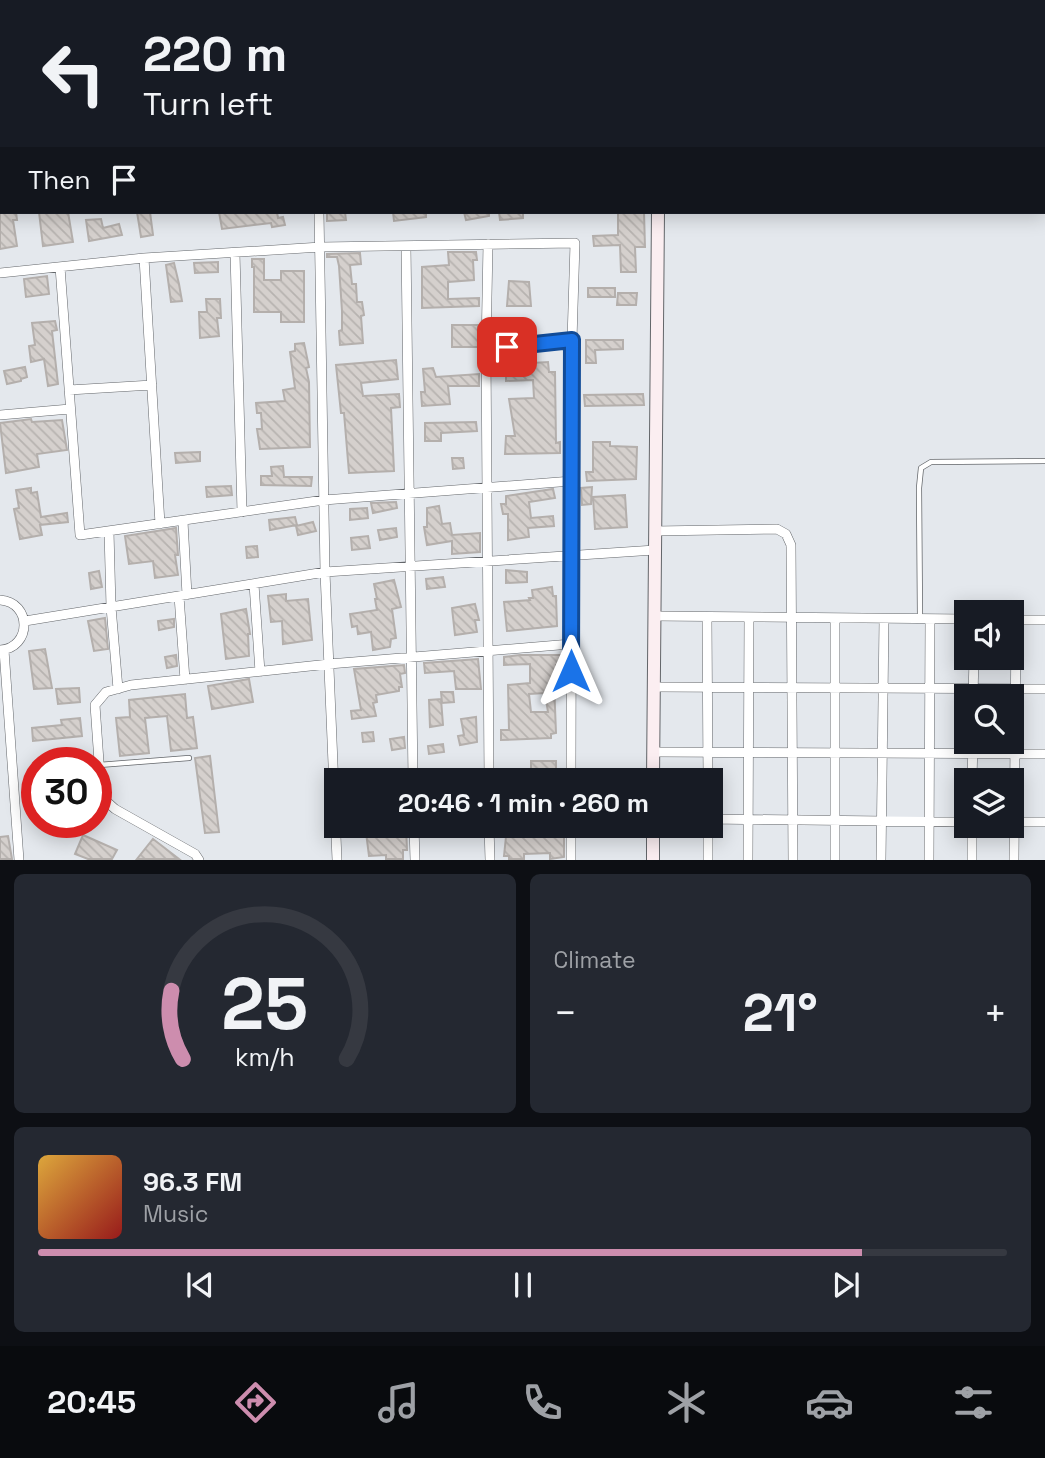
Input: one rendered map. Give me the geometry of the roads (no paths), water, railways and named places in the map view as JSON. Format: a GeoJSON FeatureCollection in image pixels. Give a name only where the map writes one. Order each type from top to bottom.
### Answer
{"type":"FeatureCollection","features":[{"type":"Feature","properties":{"kind":"street"},"geometry":{"type":"LineString","coordinates":[[319,214],[325,572],[337,859]]}},
{"type":"Feature","properties":{"kind":"street"},"geometry":{"type":"LineString","coordinates":[[653,768],[658,214]]}},
{"type":"Feature","properties":{"kind":"street"},"geometry":{"type":"LineString","coordinates":[[0,273],[145,258],[321,247],[575,243],[572,340],[571,768]]}},
{"type":"Feature","properties":{"kind":"street"},"geometry":{"type":"LineString","coordinates":[[488,244],[486,350],[489,768]]}},
{"type":"Feature","properties":{"kind":"street"},"geometry":{"type":"LineString","coordinates":[[406,246],[413,768]]}},
{"type":"Feature","properties":{"kind":"street"},"geometry":{"type":"LineString","coordinates":[[235,253],[242,512]]}},
{"type":"Feature","properties":{"kind":"street"},"geometry":{"type":"LineString","coordinates":[[145,258],[160,524]]}},
{"type":"Feature","properties":{"kind":"street"},"geometry":{"type":"LineString","coordinates":[[60,267],[79,535],[324,500],[572,481]]}},
{"type":"Feature","properties":{"kind":"street"},"geometry":{"type":"LineString","coordinates":[[486,350],[572,340]]}},
{"type":"Feature","properties":{"kind":"street"},"geometry":{"type":"LineString","coordinates":[[69,390],[152,385]]}},
{"type":"Feature","properties":{"kind":"street"},"geometry":{"type":"LineString","coordinates":[[0,415],[70,410]]}},
{"type":"Feature","properties":{"kind":"street"},"geometry":{"type":"LineString","coordinates":[[183,520],[185,680]]}},
{"type":"Feature","properties":{"kind":"street"},"geometry":{"type":"LineString","coordinates":[[654,531],[777,529],[786,534],[791,545],[793,859]]}},
{"type":"Feature","properties":{"kind":"street"},"geometry":{"type":"LineString","coordinates":[[109,531],[111,607],[118,689]]}},
{"type":"Feature","properties":{"kind":"street"},"geometry":{"type":"LineString","coordinates":[[25,621],[325,572],[654,550]]}},
{"type":"Feature","properties":{"kind":"street"},"geometry":{"type":"LineString","coordinates":[[254,584],[260,671]]}},
{"type":"Feature","properties":{"kind":"street"},"geometry":{"type":"LineString","coordinates":[[0,600],[15,604],[22,611],[25,621],[21,640],[11,648],[2,650],[19,859]]}},
{"type":"Feature","properties":{"kind":"street"},"geometry":{"type":"LineString","coordinates":[[654,616],[954,619]]}},
{"type":"Feature","properties":{"kind":"street"},"geometry":{"type":"LineString","coordinates":[[707,617],[708,768]]}},
{"type":"Feature","properties":{"kind":"street"},"geometry":{"type":"LineString","coordinates":[[748,859],[749,617]]}},
{"type":"Feature","properties":{"kind":"street"},"geometry":{"type":"LineString","coordinates":[[835,618],[835,859]]}},
{"type":"Feature","properties":{"kind":"street"},"geometry":{"type":"LineString","coordinates":[[881,859],[884,619]]}},
{"type":"Feature","properties":{"kind":"street"},"geometry":{"type":"LineString","coordinates":[[929,859],[930,619]]}},
{"type":"Feature","properties":{"kind":"street"},"geometry":{"type":"LineString","coordinates":[[1024,620],[1045,620]]}},
{"type":"Feature","properties":{"kind":"street"},"geometry":{"type":"LineString","coordinates":[[98,747],[95,705],[106,692],[131,685],[329,664],[571,644]]}},
{"type":"Feature","properties":{"kind":"street"},"geometry":{"type":"LineString","coordinates":[[654,687],[954,690]]}},
{"type":"Feature","properties":{"kind":"street"},"geometry":{"type":"LineString","coordinates":[[1024,689],[1045,689]]}},
{"type":"Feature","properties":{"kind":"street"},"geometry":{"type":"LineString","coordinates":[[653,752],[954,754]]}},
{"type":"Feature","properties":{"kind":"street"},"geometry":{"type":"LineString","coordinates":[[972,768],[973,754]]}},
{"type":"Feature","properties":{"kind":"street"},"geometry":{"type":"LineString","coordinates":[[1014,754],[1014,768]]}},
{"type":"Feature","properties":{"kind":"street"},"geometry":{"type":"LineString","coordinates":[[1024,754],[1045,754]]}},
{"type":"Feature","properties":{"kind":"street"},"geometry":{"type":"LineString","coordinates":[[112,806],[199,859]]}},
{"type":"Feature","properties":{"kind":"street"},"geometry":{"type":"LineString","coordinates":[[723,819],[954,822]]}},
{"type":"Feature","properties":{"kind":"street"},"geometry":{"type":"LineString","coordinates":[[1024,822],[1045,822]]}},
{"type":"Feature","properties":{"kind":"street"},"geometry":{"type":"LineString","coordinates":[[414,838],[415,859]]}},
{"type":"Feature","properties":{"kind":"street"},"geometry":{"type":"LineString","coordinates":[[489,838],[490,859]]}},
{"type":"Feature","properties":{"kind":"street"},"geometry":{"type":"LineString","coordinates":[[570,859],[571,838]]}},
{"type":"Feature","properties":{"kind":"street"},"geometry":{"type":"LineString","coordinates":[[653,838],[653,859]]}},
{"type":"Feature","properties":{"kind":"street"},"geometry":{"type":"LineString","coordinates":[[708,838],[708,859]]}},
{"type":"Feature","properties":{"kind":"street"},"geometry":{"type":"LineString","coordinates":[[972,838],[972,859]]}},
{"type":"Feature","properties":{"kind":"street"},"geometry":{"type":"LineString","coordinates":[[1013,838],[1014,859]]}},
{"type":"Feature","properties":{"kind":"lane"},"geometry":{"type":"LineString","coordinates":[[920,619],[921,468],[930,462],[1045,461]]}},
{"type":"Feature","properties":{"kind":"lane"},"geometry":{"type":"LineString","coordinates":[[112,764],[189,758]]}}]}
